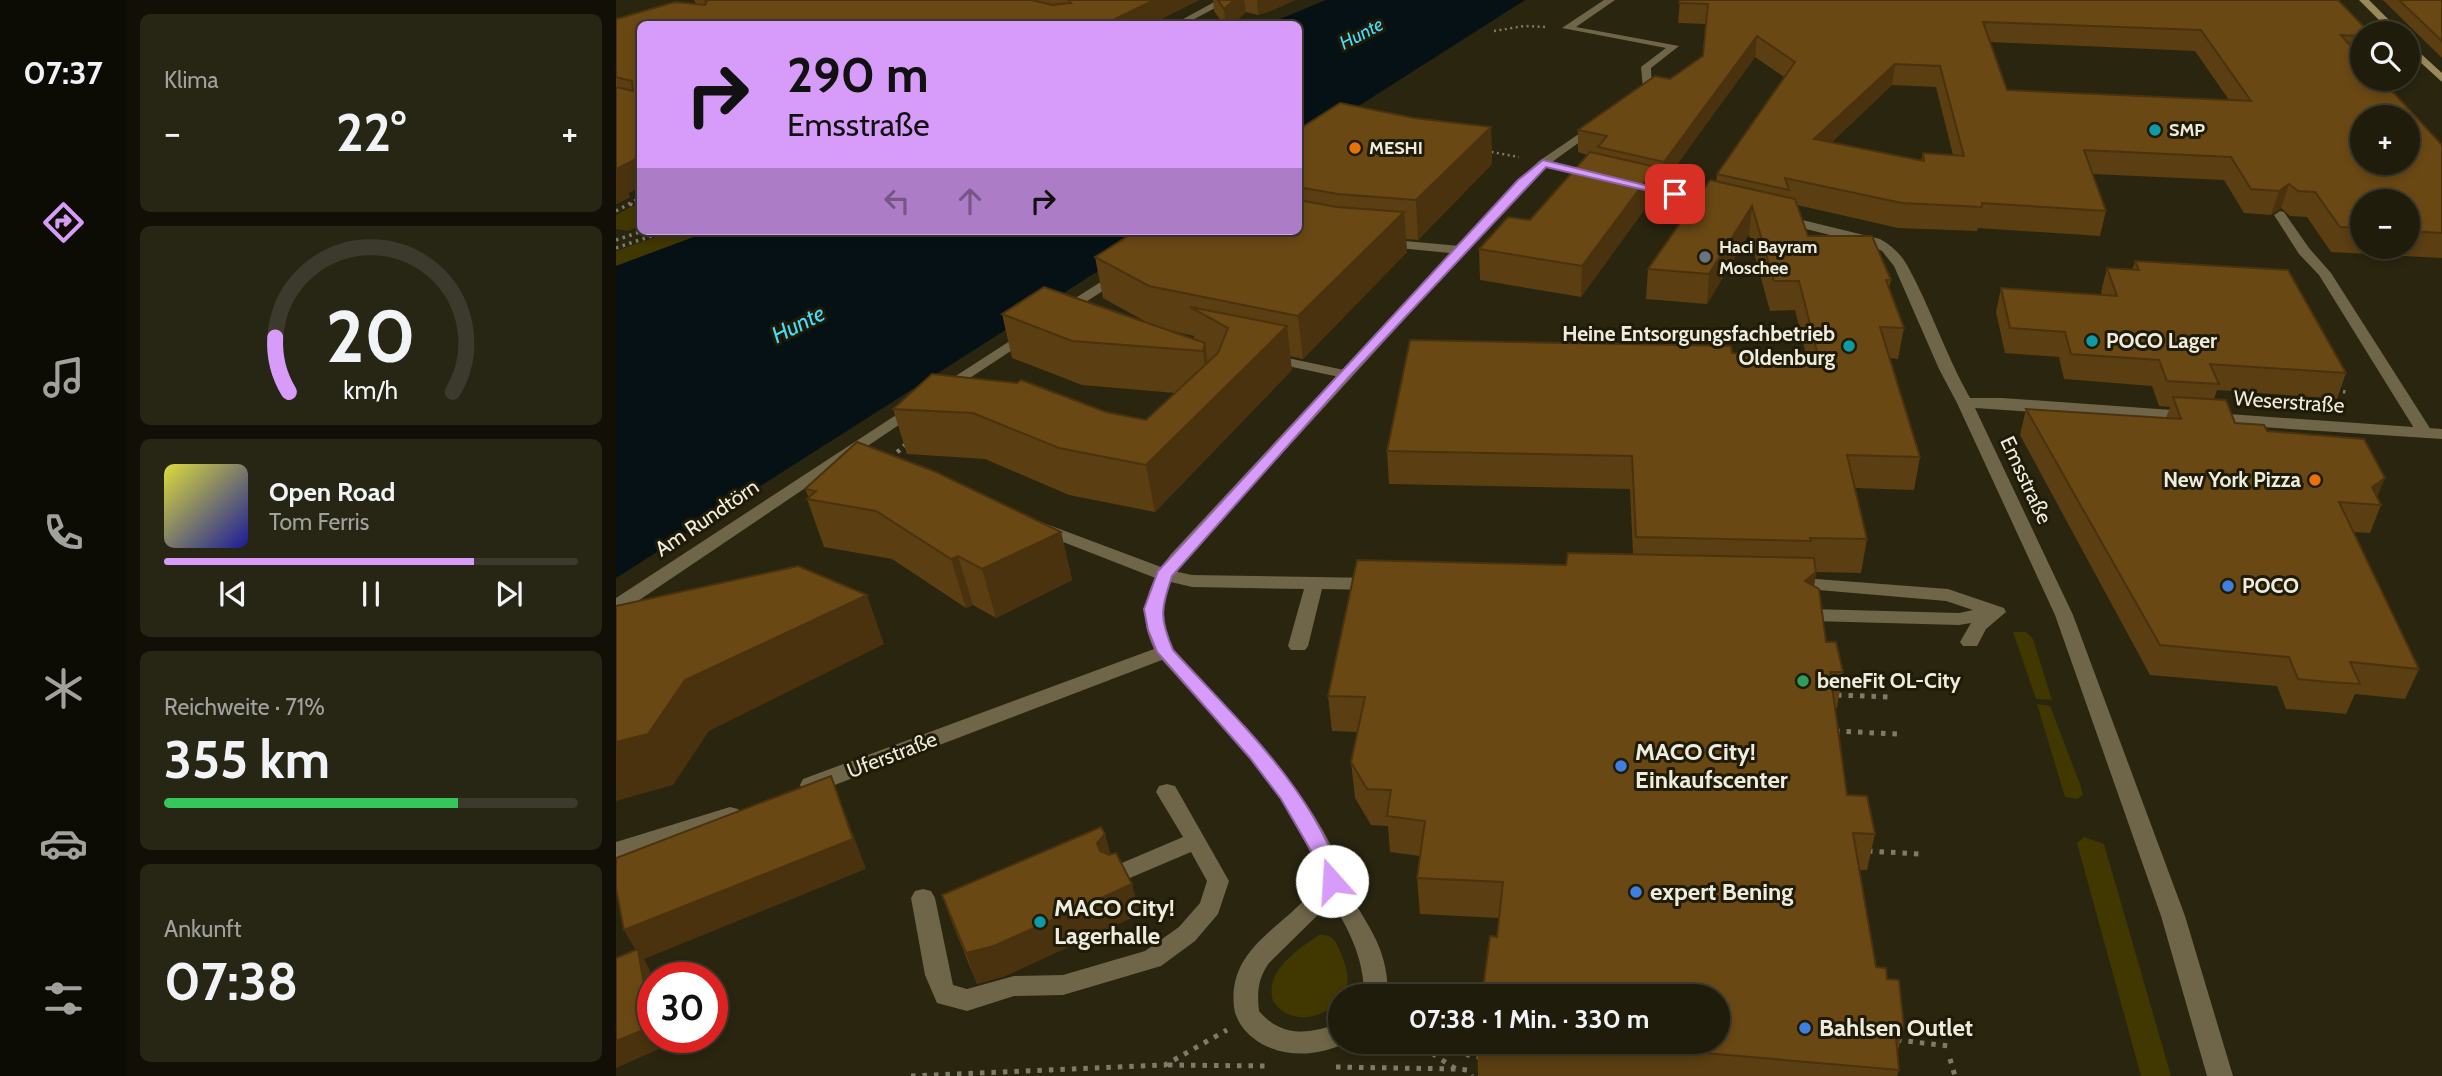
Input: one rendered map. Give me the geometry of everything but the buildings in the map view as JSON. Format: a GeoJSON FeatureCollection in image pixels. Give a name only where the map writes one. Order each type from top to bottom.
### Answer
{"type":"FeatureCollection","features":[{"type":"Feature","properties":{"kind":"main road"},"geometry":{"type":"LineString","coordinates":[[2364,0],[2385,21]]}},
{"type":"Feature","properties":{"kind":"main road"},"geometry":{"type":"LineString","coordinates":[[2420,57],[2442,79]]}},
{"type":"Feature","properties":{"kind":"street"},"geometry":{"type":"LineString","coordinates":[[1185,21],[1225,0]]}},
{"type":"Feature","properties":{"kind":"street"},"geometry":{"type":"LineString","coordinates":[[1567,28],[1609,0]]}},
{"type":"Feature","properties":{"kind":"street"},"geometry":{"type":"LineString","coordinates":[[1567,28],[1674,46],[1646,66],[1653,85],[1638,96]]}},
{"type":"Feature","properties":{"kind":"street"},"geometry":{"type":"LineString","coordinates":[[1376,984],[1376,971],[1368,948],[1332,881],[1324,855],[1287,794],[1256,753],[1165,652],[1156,630],[1153,609],[1164,575],[1344,374],[1543,163],[1606,118]]}},
{"type":"Feature","properties":{"kind":"street"},"geometry":{"type":"LineString","coordinates":[[1543,163],[1741,209]]}},
{"type":"Feature","properties":{"kind":"street","name":"Emsstraße"},"geometry":{"type":"LineString","coordinates":[[1768,215],[1860,237],[1887,248],[1899,265],[2064,615],[2172,916],[2220,1076]]}},
{"type":"Feature","properties":{"kind":"street"},"geometry":{"type":"LineString","coordinates":[[2280,215],[2304,251],[2323,273],[2424,433]]}},
{"type":"Feature","properties":{"kind":"street"},"geometry":{"type":"LineString","coordinates":[[1373,242],[1460,250]]}},
{"type":"Feature","properties":{"kind":"street","name":"Am Rundtörn"},"geometry":{"type":"LineString","coordinates":[[616,607],[824,467],[1136,264]]}},
{"type":"Feature","properties":{"kind":"street"},"geometry":{"type":"LineString","coordinates":[[1056,315],[1082,319]]}},
{"type":"Feature","properties":{"kind":"street"},"geometry":{"type":"LineString","coordinates":[[1256,355],[1344,374]]}},
{"type":"Feature","properties":{"kind":"street","name":"Weserstraße"},"geometry":{"type":"LineString","coordinates":[[1965,403],[2003,403],[2442,434]]}},
{"type":"Feature","properties":{"kind":"street"},"geometry":{"type":"LineString","coordinates":[[824,467],[876,473]]}},
{"type":"Feature","properties":{"kind":"street"},"geometry":{"type":"LineString","coordinates":[[1028,521],[1164,575],[1192,581],[1314,585],[1394,584]]}},
{"type":"Feature","properties":{"kind":"street"},"geometry":{"type":"LineString","coordinates":[[1769,583],[1948,595],[1997,612]]}},
{"type":"Feature","properties":{"kind":"street"},"geometry":{"type":"LineString","coordinates":[[1298,646],[1314,585]]}},
{"type":"Feature","properties":{"kind":"street"},"geometry":{"type":"LineString","coordinates":[[1812,615],[1959,619],[1997,612]]}},
{"type":"Feature","properties":{"kind":"street"},"geometry":{"type":"LineString","coordinates":[[1970,642],[1979,625],[1997,612]]}},
{"type":"Feature","properties":{"kind":"street","name":"Uferstraße"},"geometry":{"type":"LineString","coordinates":[[791,792],[1165,652]]}},
{"type":"Feature","properties":{"kind":"street"},"geometry":{"type":"LineString","coordinates":[[923,898],[938,984],[946,996],[967,1000],[1014,986],[1063,985],[1152,959],[1187,934],[1210,906],[1218,881],[1167,792]]}},
{"type":"Feature","properties":{"kind":"street"},"geometry":{"type":"LineString","coordinates":[[616,851],[752,807]]}},
{"type":"Feature","properties":{"kind":"street"},"geometry":{"type":"LineString","coordinates":[[1118,874],[1196,841]]}},
{"type":"Feature","properties":{"kind":"street"},"geometry":{"type":"LineString","coordinates":[[1328,1040],[1306,1044],[1282,1041],[1263,1031],[1249,1018],[1244,1000],[1244,984],[1250,967],[1263,952],[1325,898],[1332,881]]}},
{"type":"Feature","properties":{"kind":"path"},"geometry":{"type":"LineString","coordinates":[[1494,31],[1524,26],[1567,28]]}},
{"type":"Feature","properties":{"kind":"path"},"geometry":{"type":"LineString","coordinates":[[1478,156],[1484,150],[1543,163]]}},
{"type":"Feature","properties":{"kind":"path"},"geometry":{"type":"LineString","coordinates":[[616,211],[637,200]]}},
{"type":"Feature","properties":{"kind":"path"},"geometry":{"type":"LineString","coordinates":[[629,204],[637,207]]}},
{"type":"Feature","properties":{"kind":"path"},"geometry":{"type":"LineString","coordinates":[[616,240],[637,233]]}},
{"type":"Feature","properties":{"kind":"path"},"geometry":{"type":"LineString","coordinates":[[616,234],[629,236]]}},
{"type":"Feature","properties":{"kind":"path"},"geometry":{"type":"LineString","coordinates":[[616,248],[654,235]]}},
{"type":"Feature","properties":{"kind":"path"},"geometry":{"type":"LineString","coordinates":[[2332,391],[2347,392]]}},
{"type":"Feature","properties":{"kind":"path"},"geometry":{"type":"LineString","coordinates":[[876,473],[915,436]]}},
{"type":"Feature","properties":{"kind":"path"},"geometry":{"type":"LineString","coordinates":[[1836,695],[1890,697]]}},
{"type":"Feature","properties":{"kind":"path"},"geometry":{"type":"LineString","coordinates":[[1827,730],[1897,734]]}},
{"type":"Feature","properties":{"kind":"path"},"geometry":{"type":"LineString","coordinates":[[1863,851],[1919,854]]}},
{"type":"Feature","properties":{"kind":"path"},"geometry":{"type":"LineString","coordinates":[[911,1076],[1165,1065],[1249,1018]]}},
{"type":"Feature","properties":{"kind":"path"},"geometry":{"type":"LineString","coordinates":[[1892,1040],[1949,1046]]}},
{"type":"Feature","properties":{"kind":"path"},"geometry":{"type":"LineString","coordinates":[[1433,1054],[1457,1069],[1467,1070],[1472,1076]]}},
{"type":"Feature","properties":{"kind":"path"},"geometry":{"type":"LineString","coordinates":[[1468,1054],[1480,1057]]}},
{"type":"Feature","properties":{"kind":"path"},"geometry":{"type":"LineString","coordinates":[[1950,1059],[1955,1076]]}},
{"type":"Feature","properties":{"kind":"shaded area"},"geometry":{"type":"Polygon","coordinates":[[[637,204],[637,227],[628,231],[616,229],[616,215],[637,204]]]}},
{"type":"Feature","properties":{"kind":"shaded area"},"geometry":{"type":"Polygon","coordinates":[[[662,235],[699,235],[616,266],[616,251],[662,235]]]}},
{"type":"Feature","properties":{"kind":"shaded area"},"geometry":{"type":"Polygon","coordinates":[[[2013,632],[2026,632],[2033,639],[2052,700],[2036,699],[2013,632]]]}},
{"type":"Feature","properties":{"kind":"shaded area"},"geometry":{"type":"Polygon","coordinates":[[[2037,704],[2050,706],[2080,784],[2083,795],[2077,799],[2065,797],[2037,704]]]}},
{"type":"Feature","properties":{"kind":"shaded area"},"geometry":{"type":"Polygon","coordinates":[[[2084,837],[2104,844],[2171,1076],[2141,1076],[2077,843],[2084,837]]]}},
{"type":"Feature","properties":{"kind":"shaded area"},"geometry":{"type":"Polygon","coordinates":[[[1319,935],[1329,936],[1334,940],[1343,959],[1348,981],[1348,984],[1328,984],[1328,1010],[1301,1017],[1281,1010],[1273,1001],[1271,990],[1273,980],[1284,962],[1319,935]]]}},
{"type":"Feature","properties":{"kind":"water","name":"Hunte"},"geometry":{"type":"Polygon","coordinates":[[[1326,0],[1525,0],[1302,142],[1302,21],[1275,21],[1326,0]]]}},
{"type":"Feature","properties":{"kind":"water","name":"Hunte"},"geometry":{"type":"Polygon","coordinates":[[[699,235],[1155,235],[616,578],[616,266],[699,235]]]}},
{"type":"Feature","properties":{"kind":"place","name":"SMP"},"geometry":{"type":"Point","coordinates":[2155,130]}},
{"type":"Feature","properties":{"kind":"place","name":"MESHI"},"geometry":{"type":"Point","coordinates":[1355,148]}},
{"type":"Feature","properties":{"kind":"place","name":"Haci Bayram Moschee"},"geometry":{"type":"Point","coordinates":[1705,257]}},
{"type":"Feature","properties":{"kind":"place","name":"POCO Lager"},"geometry":{"type":"Point","coordinates":[2092,341]}},
{"type":"Feature","properties":{"kind":"place","name":"Heine Entsorgungsfachbetrieb Oldenburg"},"geometry":{"type":"Point","coordinates":[1849,346]}},
{"type":"Feature","properties":{"kind":"place","name":"New York Pizza"},"geometry":{"type":"Point","coordinates":[2315,480]}},
{"type":"Feature","properties":{"kind":"place","name":"POCO"},"geometry":{"type":"Point","coordinates":[2228,586]}},
{"type":"Feature","properties":{"kind":"place","name":"beneFit OL-City"},"geometry":{"type":"Point","coordinates":[1803,681]}},
{"type":"Feature","properties":{"kind":"place","name":"MACO City! Einkaufscenter"},"geometry":{"type":"Point","coordinates":[1621,766]}},
{"type":"Feature","properties":{"kind":"place","name":"expert Bening"},"geometry":{"type":"Point","coordinates":[1636,892]}},
{"type":"Feature","properties":{"kind":"place","name":"MACO City! Lagerhalle"},"geometry":{"type":"Point","coordinates":[1040,922]}},
{"type":"Feature","properties":{"kind":"place","name":"Bahlsen Outlet"},"geometry":{"type":"Point","coordinates":[1805,1028]}},
{"type":"Feature","properties":{"kind":"route"},"geometry":{"type":"LineString","coordinates":[[1332,881],[1324,855],[1287,794],[1256,753],[1165,652],[1156,630],[1153,609],[1164,575],[1344,374],[1543,163],[1675,194]]}}]}
